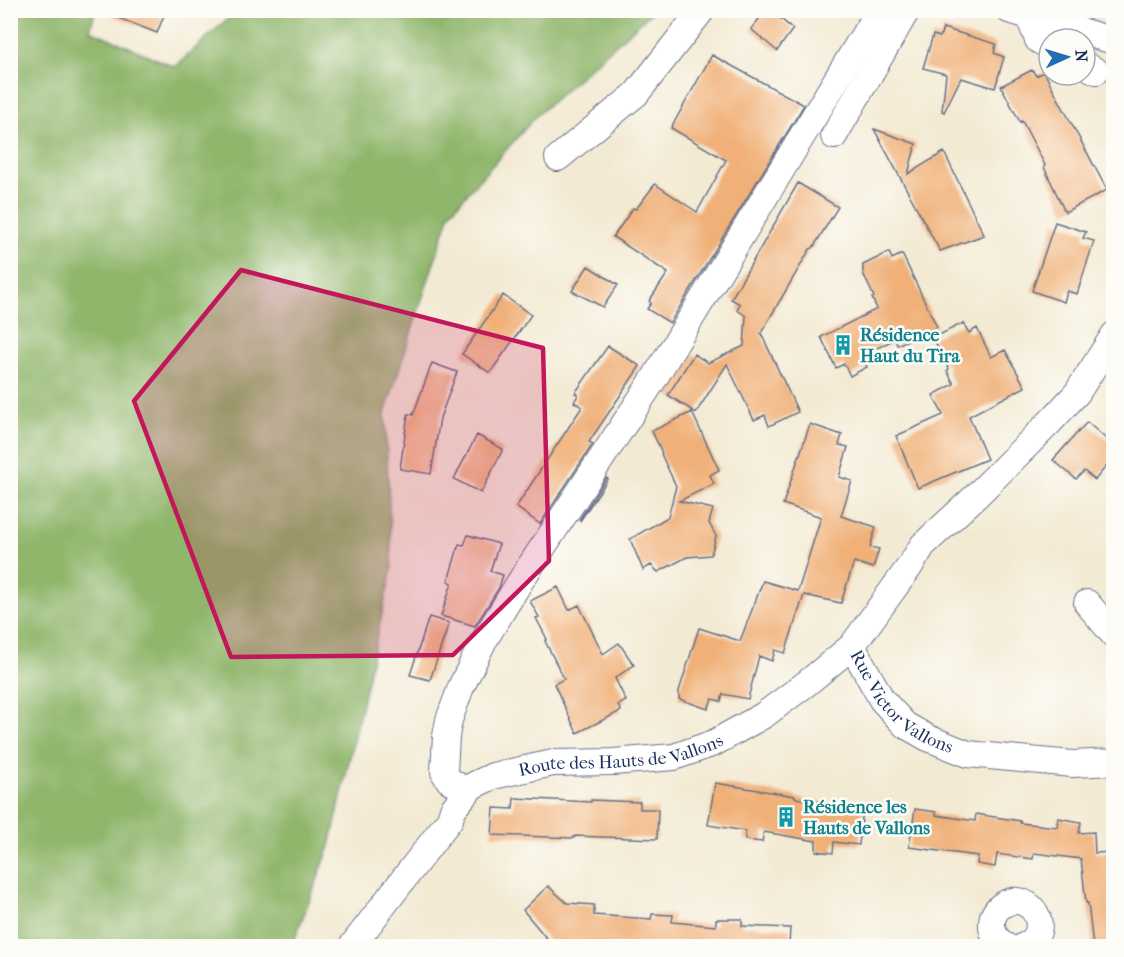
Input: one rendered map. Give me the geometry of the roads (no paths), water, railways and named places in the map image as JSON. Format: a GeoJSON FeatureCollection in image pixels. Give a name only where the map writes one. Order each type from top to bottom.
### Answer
{"type":"FeatureCollection","features":[{"type":"Feature","properties":{"kind":"street"},"geometry":{"type":"LineString","coordinates":[[558,158],[636,94],[702,10]]}},
{"type":"Feature","properties":{"kind":"street"},"geometry":{"type":"LineString","coordinates":[[467,792],[449,780],[444,772],[446,735],[461,687],[483,642],[521,580],[652,382],[879,10]]}},
{"type":"Feature","properties":{"kind":"street"},"geometry":{"type":"LineString","coordinates":[[834,136],[907,10]]}},
{"type":"Feature","properties":{"kind":"street"},"geometry":{"type":"LineString","coordinates":[[1019,14],[1113,41]]}},
{"type":"Feature","properties":{"kind":"street"},"geometry":{"type":"LineString","coordinates":[[1019,14],[1037,39]]}},
{"type":"Feature","properties":{"kind":"street","name":"Rue Victor Vallons"},"geometry":{"type":"LineString","coordinates":[[1113,335],[1077,393],[976,496],[923,545],[852,646],[882,700],[905,724],[928,738],[968,754],[1072,764],[1113,762]]}},
{"type":"Feature","properties":{"kind":"street"},"geometry":{"type":"LineString","coordinates":[[1087,603],[1113,636]]}},
{"type":"Feature","properties":{"kind":"street","name":"Route des Hauts de Vallons"},"geometry":{"type":"LineString","coordinates":[[352,946],[450,819],[453,809],[472,786],[493,776],[519,769],[553,763],[613,762],[674,757],[714,743],[764,715],[852,646]]}},
{"type":"Feature","properties":{"kind":"street"},"geometry":{"type":"LineString","coordinates":[[1006,946],[996,938],[992,924],[994,914],[1001,906],[1014,901],[1027,904],[1035,912],[1039,922],[1039,929],[1033,941],[1024,946]]}},
{"type":"Feature","properties":{"kind":"place","name":"Résidence Haut du Tira"},"geometry":{"type":"Point","coordinates":[843,345]}},
{"type":"Feature","properties":{"kind":"place","name":"Résidence les Hauts de Vallons"},"geometry":{"type":"Point","coordinates":[786,817]}}]}
